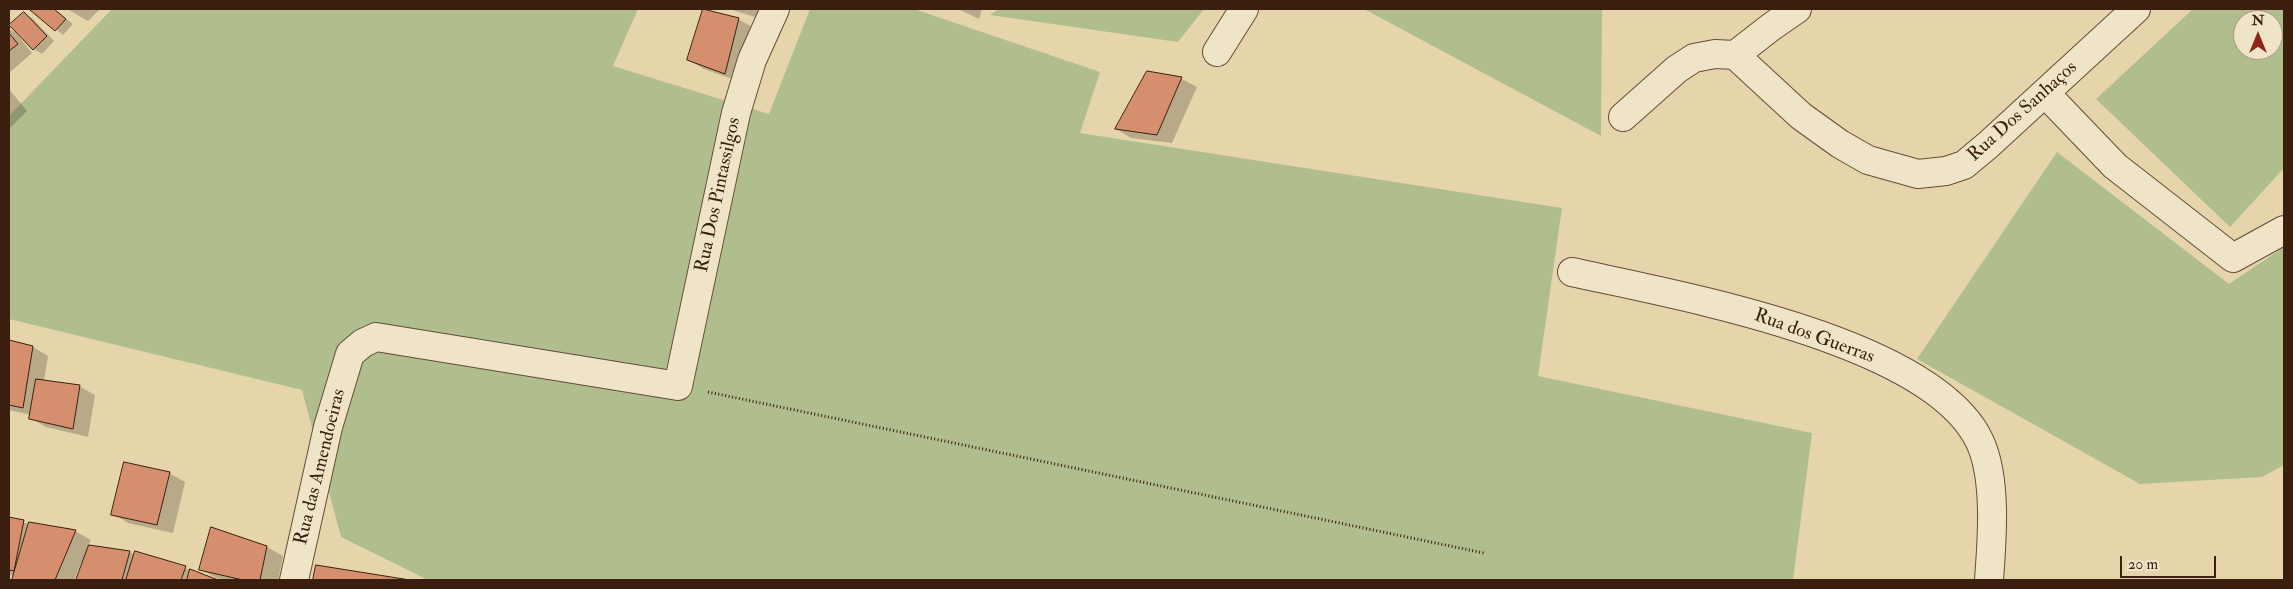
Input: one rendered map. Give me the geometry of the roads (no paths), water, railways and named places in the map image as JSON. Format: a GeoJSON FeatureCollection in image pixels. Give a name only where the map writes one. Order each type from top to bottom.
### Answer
{"type":"FeatureCollection","features":[{"type":"Feature","properties":{"kind":"street","name":"Rua Dos Pintassilgos"},"geometry":{"type":"LineString","coordinates":[[350,354],[363,343],[376,337],[678,386],[736,113],[752,60],[775,9]]}},
{"type":"Feature","properties":{"kind":"street"},"geometry":{"type":"LineString","coordinates":[[1217,52],[1244,9]]}},
{"type":"Feature","properties":{"kind":"street"},"geometry":{"type":"LineString","coordinates":[[1623,117],[1677,69],[1694,58],[1715,54],[1735,56],[1797,9]]}},
{"type":"Feature","properties":{"kind":"street","name":"Rua Dos Sanhaços"},"geometry":{"type":"LineString","coordinates":[[1735,56],[1801,116],[1840,144],[1868,160],[1918,174],[1946,171],[1964,165],[2136,9]]}},
{"type":"Feature","properties":{"kind":"street"},"geometry":{"type":"LineString","coordinates":[[2045,93],[2115,166],[2233,258],[2284,230]]}},
{"type":"Feature","properties":{"kind":"street","name":"Rua dos Guerras"},"geometry":{"type":"LineString","coordinates":[[1572,272],[1659,290],[1794,326],[1857,348],[1921,383],[1951,404],[1965,419],[1980,441],[1987,463],[1991,494],[1989,580]]}},
{"type":"Feature","properties":{"kind":"street","name":"Rua das Amendoeiras"},"geometry":{"type":"LineString","coordinates":[[294,580],[328,427],[350,354]]}}]}
